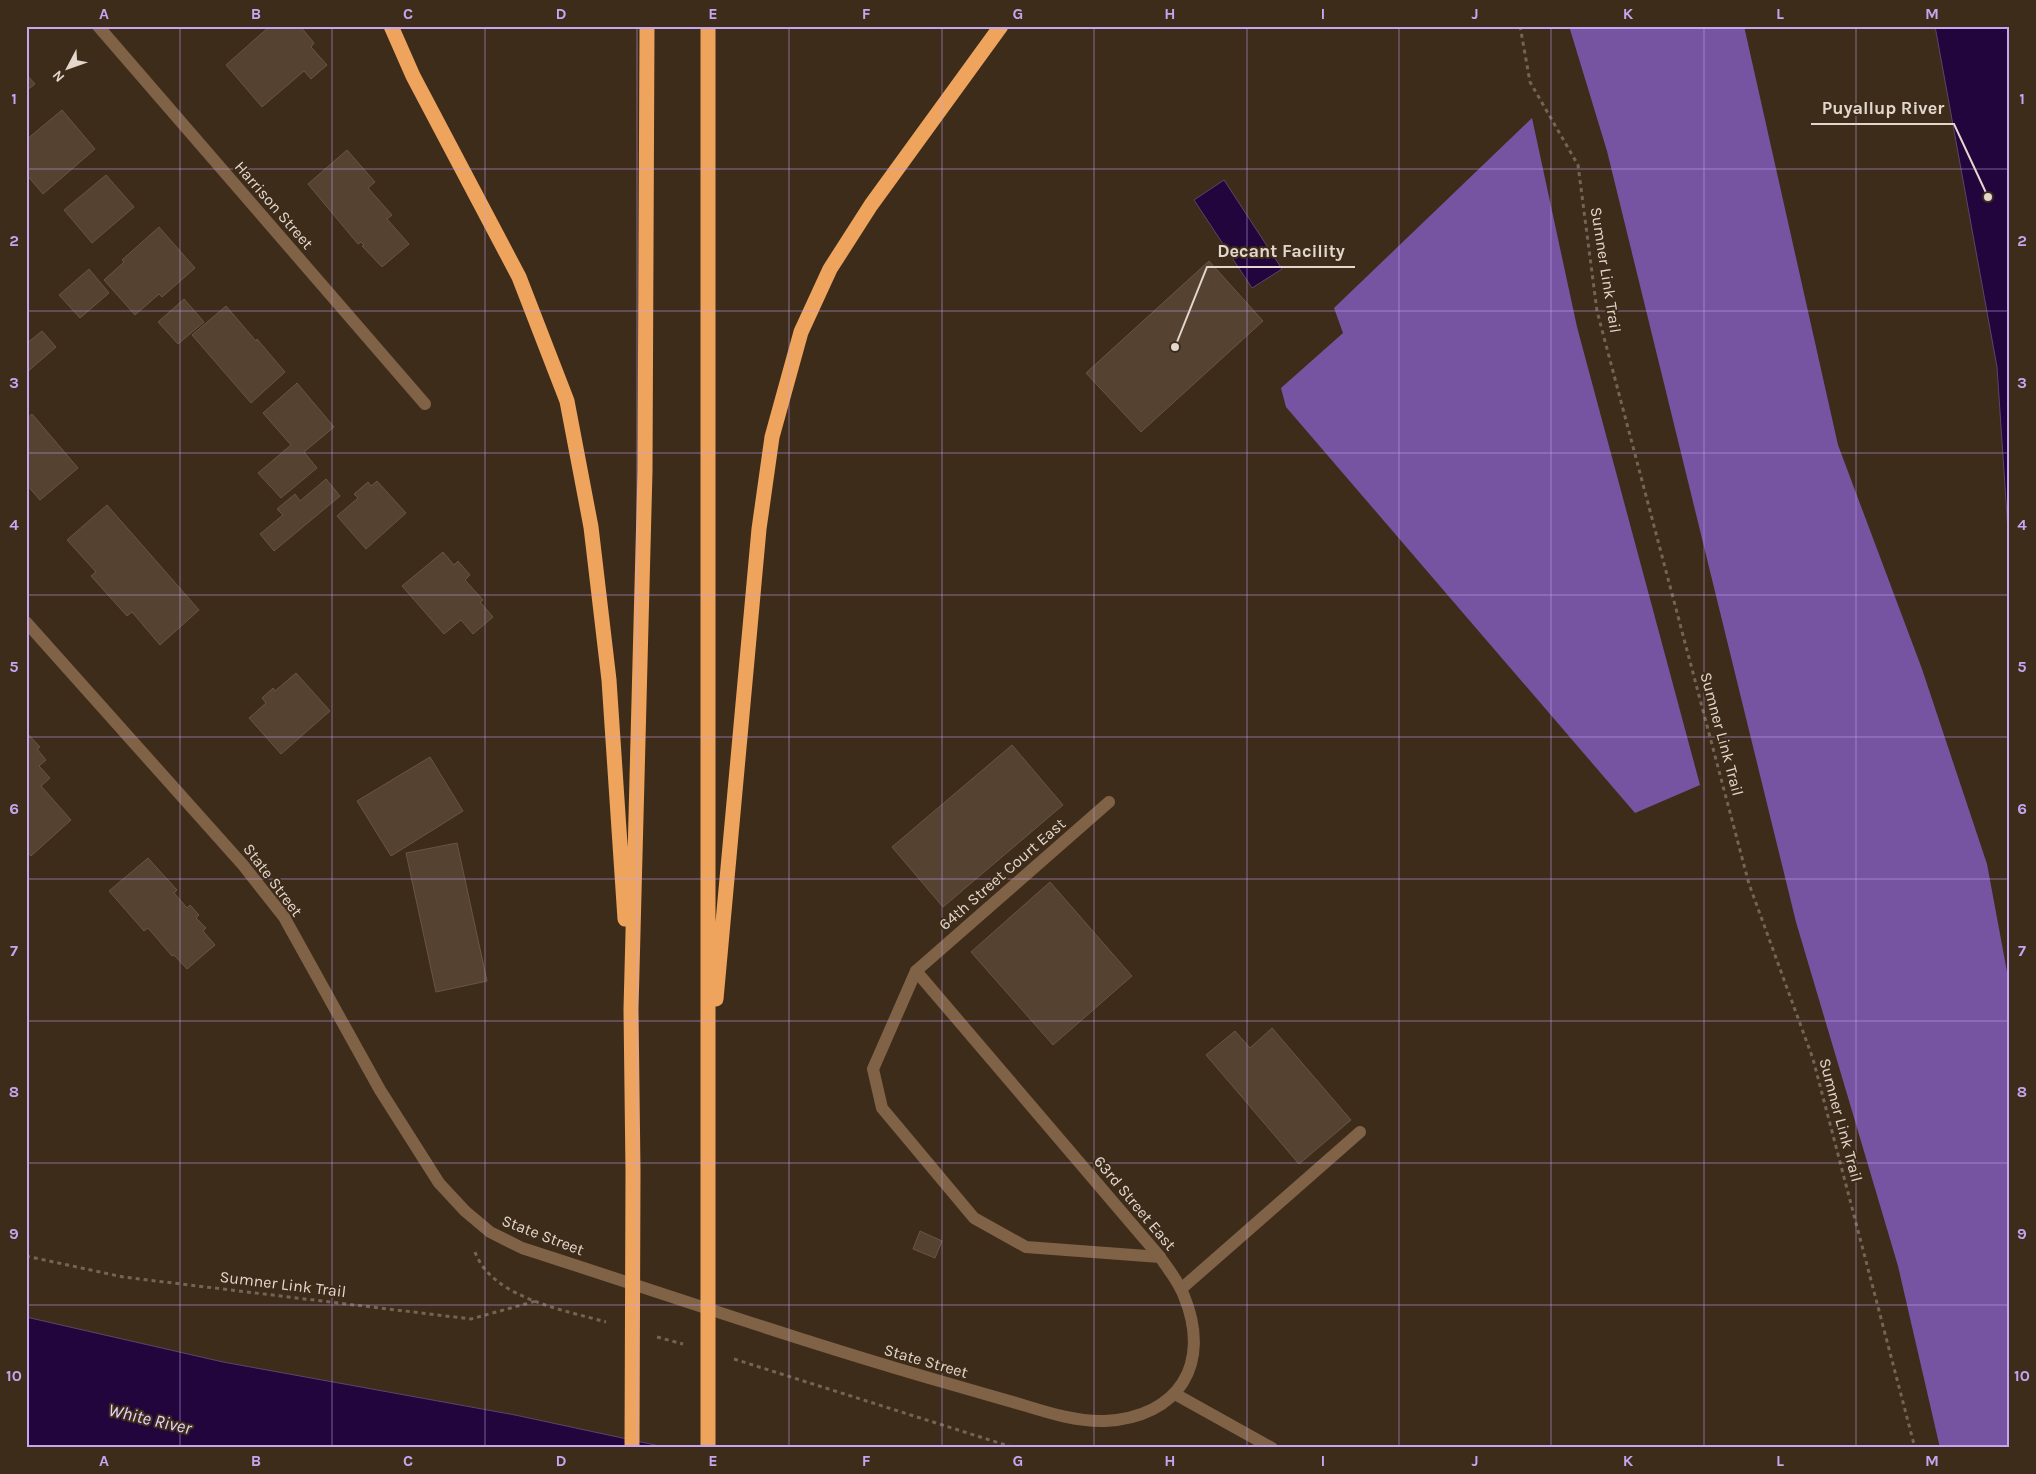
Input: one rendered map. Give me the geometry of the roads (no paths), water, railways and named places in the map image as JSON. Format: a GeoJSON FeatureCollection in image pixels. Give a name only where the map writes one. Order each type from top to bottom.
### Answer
{"type":"FeatureCollection","features":[{"type":"Feature","properties":{"kind":"highway"},"geometry":{"type":"LineString","coordinates":[[391,26],[413,76],[519,277],[567,402],[591,527],[609,680],[631,1009]]}},
{"type":"Feature","properties":{"kind":"highway"},"geometry":{"type":"LineString","coordinates":[[632,1448],[631,1009],[645,471],[647,26]]}},
{"type":"Feature","properties":{"kind":"highway"},"geometry":{"type":"LineString","coordinates":[[708,26],[708,1448]]}},
{"type":"Feature","properties":{"kind":"highway"},"geometry":{"type":"LineString","coordinates":[[708,1100],[759,529],[772,437],[801,332],[830,269],[871,205],[1001,26]]}},
{"type":"Feature","properties":{"kind":"street","name":"Harrison Street"},"geometry":{"type":"LineString","coordinates":[[98,26],[425,404]]}},
{"type":"Feature","properties":{"kind":"street","name":"State Street"},"geometry":{"type":"LineString","coordinates":[[26,622],[242,865],[284,917],[376,1081],[429,1168],[439,1183],[465,1212],[490,1232],[522,1248],[852,1356],[1065,1418],[1104,1421],[1128,1418],[1153,1409],[1166,1402],[1175,1394]]}},
{"type":"Feature","properties":{"kind":"street","name":"64th Street Court East"},"geometry":{"type":"LineString","coordinates":[[916,971],[1109,802]]}},
{"type":"Feature","properties":{"kind":"street","name":"63rd Street East"},"geometry":{"type":"LineString","coordinates":[[916,971],[1160,1256],[1181,1290],[1191,1317],[1194,1349],[1185,1380],[1175,1394]]}},
{"type":"Feature","properties":{"kind":"street"},"geometry":{"type":"LineString","coordinates":[[916,971],[873,1068],[882,1108],[974,1218],[1026,1247],[1160,1256]]}},
{"type":"Feature","properties":{"kind":"street"},"geometry":{"type":"LineString","coordinates":[[1181,1290],[1360,1132]]}},
{"type":"Feature","properties":{"kind":"street"},"geometry":{"type":"LineString","coordinates":[[1175,1394],[1272,1448]]}},
{"type":"Feature","properties":{"kind":"water"},"geometry":{"type":"Polygon","coordinates":[[[1935,26],[2010,26],[2010,561],[1997,367],[1935,26]]]}},
{"type":"Feature","properties":{"kind":"water"},"geometry":{"type":"Polygon","coordinates":[[[1224,180],[1282,269],[1252,288],[1194,200],[1224,180]]]}},
{"type":"Feature","properties":{"kind":"water","name":"White River"},"geometry":{"type":"Polygon","coordinates":[[[26,1317],[223,1362],[515,1415],[669,1448],[26,1448],[26,1317]]]}},
{"type":"Feature","properties":{"kind":"place","name":"Puyallup River"},"geometry":{"type":"Point","coordinates":[1988,197]}},
{"type":"Feature","properties":{"kind":"place","name":"Decant Facility"},"geometry":{"type":"Point","coordinates":[1175,347]}}]}
